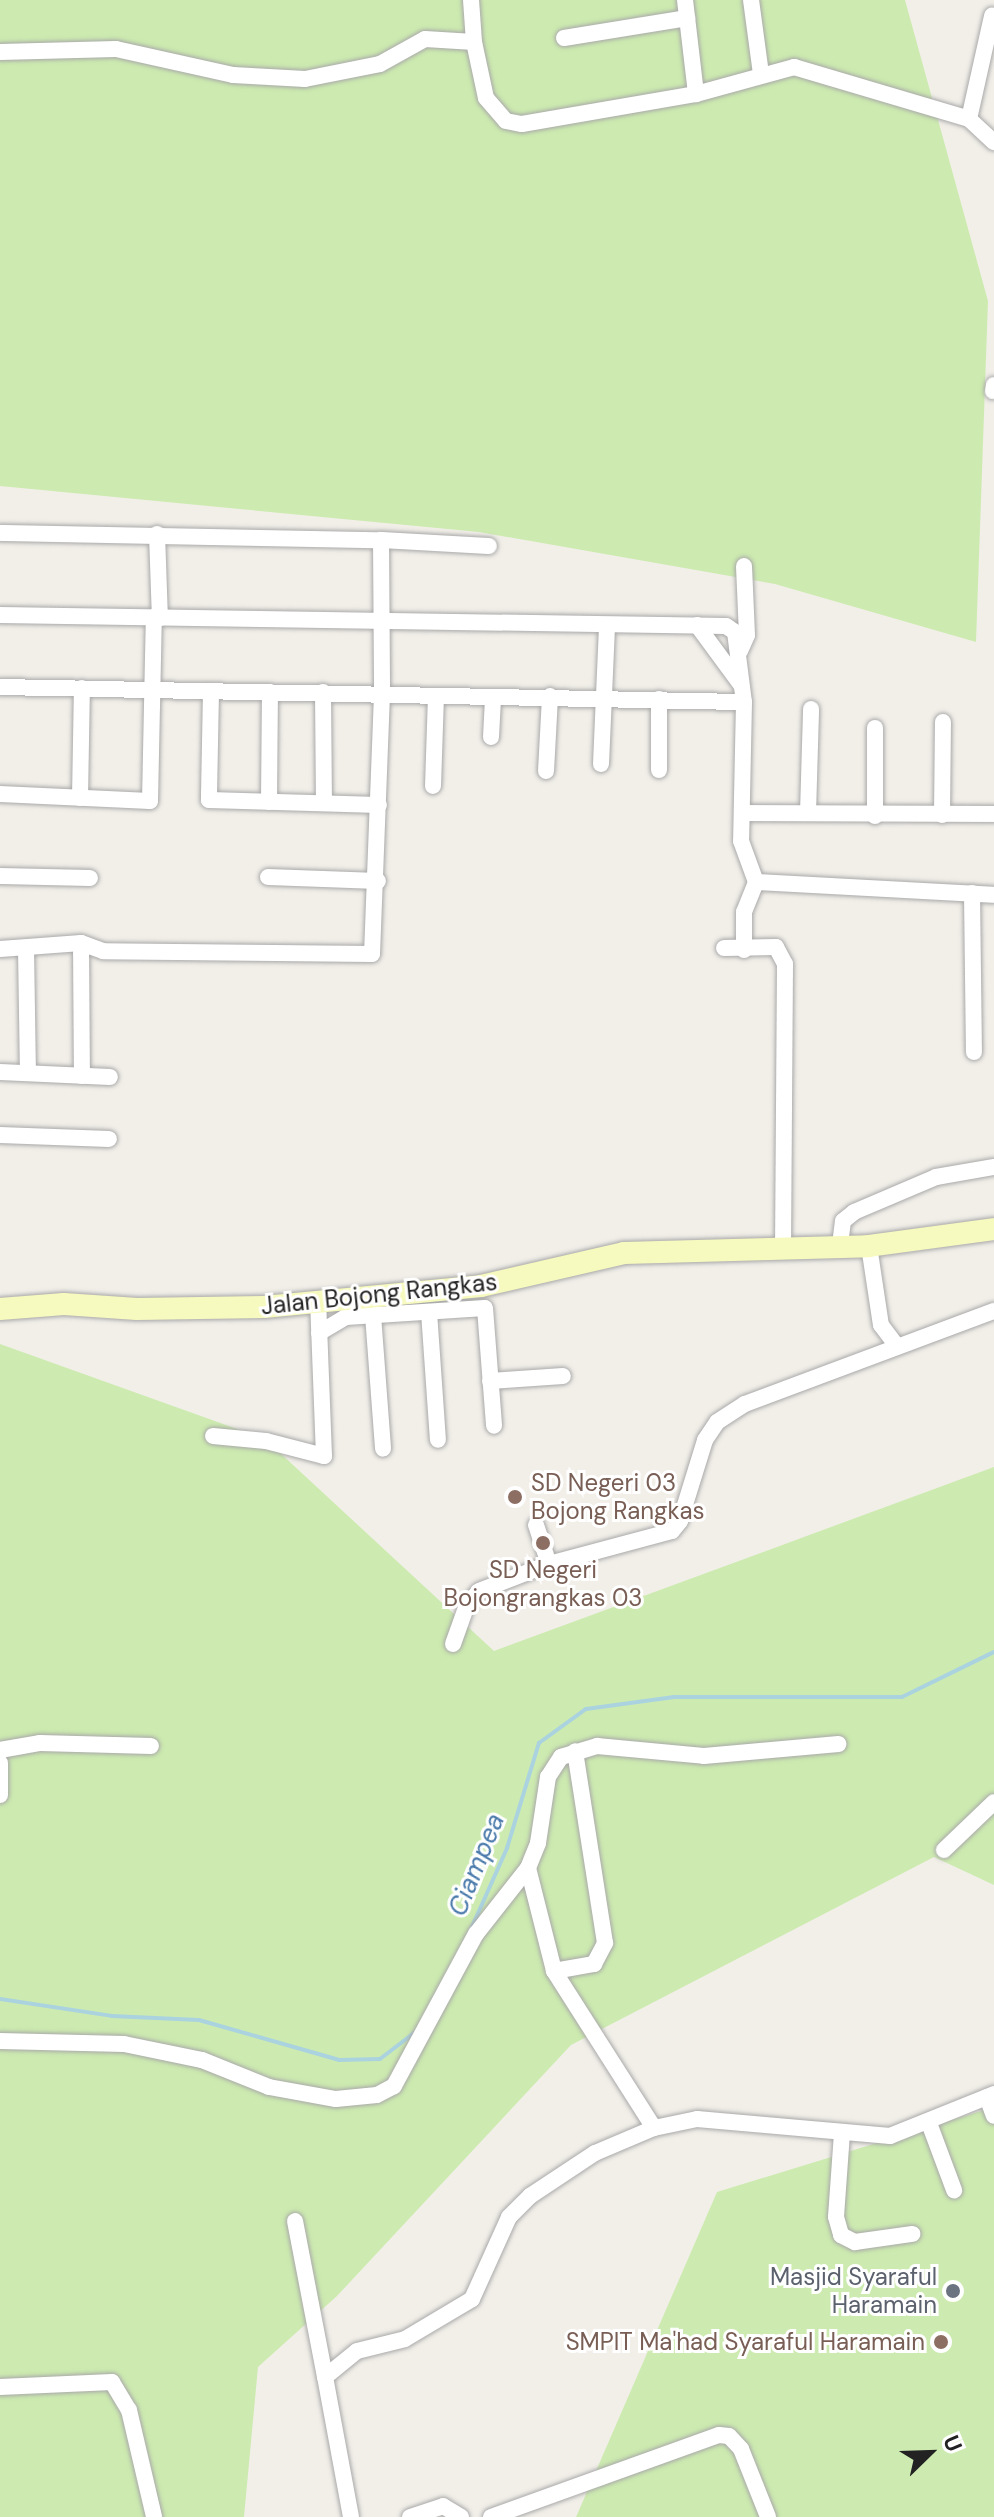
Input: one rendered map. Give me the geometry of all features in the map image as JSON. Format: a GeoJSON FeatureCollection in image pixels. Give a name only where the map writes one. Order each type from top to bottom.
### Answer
{"type":"FeatureCollection","features":[{"type":"Feature","properties":{"kind":"main road","name":"Jalan Bojong Rangkas"},"geometry":{"type":"LineString","coordinates":[[0,1309],[64,1304],[208,1310],[481,1286],[624,1253],[869,1246],[994,1229]]}},
{"type":"Feature","properties":{"kind":"street"},"geometry":{"type":"LineString","coordinates":[[471,0],[474,42],[486,98],[506,121],[522,124],[696,94],[780,68],[807,69],[856,89],[920,101],[969,119],[994,142]]}},
{"type":"Feature","properties":{"kind":"street"},"geometry":{"type":"LineString","coordinates":[[685,0],[696,94]]}},
{"type":"Feature","properties":{"kind":"street"},"geometry":{"type":"LineString","coordinates":[[751,0],[761,74]]}},
{"type":"Feature","properties":{"kind":"street"},"geometry":{"type":"LineString","coordinates":[[969,119],[992,16]]}},
{"type":"Feature","properties":{"kind":"street"},"geometry":{"type":"LineString","coordinates":[[564,38],[687,18]]}},
{"type":"Feature","properties":{"kind":"street"},"geometry":{"type":"LineString","coordinates":[[0,52],[116,49],[233,75],[305,79],[380,64],[425,39],[474,42]]}},
{"type":"Feature","properties":{"kind":"street"},"geometry":{"type":"LineString","coordinates":[[0,533],[157,534],[489,546]]}},
{"type":"Feature","properties":{"kind":"street"},"geometry":{"type":"LineString","coordinates":[[0,794],[150,801],[157,534]]}},
{"type":"Feature","properties":{"kind":"street"},"geometry":{"type":"LineString","coordinates":[[0,949],[81,943],[103,951],[365,955],[376,948],[382,694],[381,540]]}},
{"type":"Feature","properties":{"kind":"street"},"geometry":{"type":"LineString","coordinates":[[739,652],[747,635],[744,566]]}},
{"type":"Feature","properties":{"kind":"street"},"geometry":{"type":"LineString","coordinates":[[0,615],[716,624],[735,632],[743,694],[742,853],[756,882],[744,912],[744,950]]}},
{"type":"Feature","properties":{"kind":"street"},"geometry":{"type":"LineString","coordinates":[[601,764],[607,625]]}},
{"type":"Feature","properties":{"kind":"street"},"geometry":{"type":"LineString","coordinates":[[697,625],[743,694]]}},
{"type":"Feature","properties":{"kind":"street"},"geometry":{"type":"LineString","coordinates":[[0,687],[493,698],[659,699],[743,694]]}},
{"type":"Feature","properties":{"kind":"street"},"geometry":{"type":"LineString","coordinates":[[80,798],[82,688]]}},
{"type":"Feature","properties":{"kind":"street"},"geometry":{"type":"LineString","coordinates":[[211,691],[209,800],[379,805]]}},
{"type":"Feature","properties":{"kind":"street"},"geometry":{"type":"LineString","coordinates":[[269,802],[270,692]]}},
{"type":"Feature","properties":{"kind":"street"},"geometry":{"type":"LineString","coordinates":[[323,692],[324,803]]}},
{"type":"Feature","properties":{"kind":"street"},"geometry":{"type":"LineString","coordinates":[[433,786],[436,696]]}},
{"type":"Feature","properties":{"kind":"street"},"geometry":{"type":"LineString","coordinates":[[546,771],[550,696]]}},
{"type":"Feature","properties":{"kind":"street"},"geometry":{"type":"LineString","coordinates":[[491,737],[493,698]]}},
{"type":"Feature","properties":{"kind":"street"},"geometry":{"type":"LineString","coordinates":[[659,699],[659,770]]}},
{"type":"Feature","properties":{"kind":"street"},"geometry":{"type":"LineString","coordinates":[[808,813],[811,709]]}},
{"type":"Feature","properties":{"kind":"street"},"geometry":{"type":"LineString","coordinates":[[942,815],[943,722]]}},
{"type":"Feature","properties":{"kind":"street"},"geometry":{"type":"LineString","coordinates":[[875,728],[875,816]]}},
{"type":"Feature","properties":{"kind":"street"},"geometry":{"type":"LineString","coordinates":[[742,813],[875,816],[994,814]]}},
{"type":"Feature","properties":{"kind":"street"},"geometry":{"type":"LineString","coordinates":[[0,876],[90,878]]}},
{"type":"Feature","properties":{"kind":"street"},"geometry":{"type":"LineString","coordinates":[[268,877],[378,881]]}},
{"type":"Feature","properties":{"kind":"street"},"geometry":{"type":"LineString","coordinates":[[756,882],[994,895]]}},
{"type":"Feature","properties":{"kind":"street"},"geometry":{"type":"LineString","coordinates":[[972,893],[974,1052]]}},
{"type":"Feature","properties":{"kind":"street"},"geometry":{"type":"LineString","coordinates":[[81,943],[82,1076]]}},
{"type":"Feature","properties":{"kind":"street"},"geometry":{"type":"LineString","coordinates":[[724,948],[776,947],[785,964],[783,1247]]}},
{"type":"Feature","properties":{"kind":"street"},"geometry":{"type":"LineString","coordinates":[[26,948],[28,1073]]}},
{"type":"Feature","properties":{"kind":"street"},"geometry":{"type":"LineString","coordinates":[[0,1072],[110,1077]]}},
{"type":"Feature","properties":{"kind":"street"},"geometry":{"type":"LineString","coordinates":[[0,1135],[109,1139]]}},
{"type":"Feature","properties":{"kind":"street"},"geometry":{"type":"LineString","coordinates":[[840,1245],[843,1221],[854,1212],[936,1177],[994,1167]]}},
{"type":"Feature","properties":{"kind":"street"},"geometry":{"type":"LineString","coordinates":[[869,1246],[881,1325],[896,1345]]}},
{"type":"Feature","properties":{"kind":"street"},"geometry":{"type":"LineString","coordinates":[[213,1436],[266,1441],[324,1456],[318,1301]]}},
{"type":"Feature","properties":{"kind":"street"},"geometry":{"type":"LineString","coordinates":[[319,1333],[346,1317],[485,1308],[494,1426]]}},
{"type":"Feature","properties":{"kind":"street"},"geometry":{"type":"LineString","coordinates":[[453,1644],[467,1605],[479,1591],[549,1564],[677,1528],[705,1440],[717,1422],[745,1404],[896,1345],[994,1311]]}},
{"type":"Feature","properties":{"kind":"street"},"geometry":{"type":"LineString","coordinates":[[429,1312],[438,1440]]}},
{"type":"Feature","properties":{"kind":"street"},"geometry":{"type":"LineString","coordinates":[[373,1315],[383,1449]]}},
{"type":"Feature","properties":{"kind":"street"},"geometry":{"type":"LineString","coordinates":[[490,1381],[563,1376]]}},
{"type":"Feature","properties":{"kind":"street"},"geometry":{"type":"LineString","coordinates":[[536,1525],[549,1564]]}},
{"type":"Feature","properties":{"kind":"street"},"geometry":{"type":"LineString","coordinates":[[0,1750],[40,1743],[151,1746]]}},
{"type":"Feature","properties":{"kind":"street"},"geometry":{"type":"LineString","coordinates":[[0,2041],[124,2044],[202,2060],[269,2087],[336,2099],[377,2095],[394,2086],[476,1934],[528,1868],[538,1843],[548,1777],[561,1757],[597,1746],[704,1756],[838,1744]]}},
{"type":"Feature","properties":{"kind":"street"},"geometry":{"type":"LineString","coordinates":[[554,1971],[594,1964],[605,1950],[575,1751]]}},
{"type":"Feature","properties":{"kind":"street"},"geometry":{"type":"LineString","coordinates":[[0,1763],[0,1795]]}},
{"type":"Feature","properties":{"kind":"street"},"geometry":{"type":"LineString","coordinates":[[944,1850],[994,1802]]}},
{"type":"Feature","properties":{"kind":"street"},"geometry":{"type":"LineString","coordinates":[[528,1868],[554,1971],[654,2128]]}},
{"type":"Feature","properties":{"kind":"street"},"geometry":{"type":"LineString","coordinates":[[325,2377],[357,2351],[405,2339],[464,2306],[484,2280],[501,2234],[519,2206],[595,2153],[654,2128],[697,2119],[890,2136],[929,2123],[990,2095],[994,2116]]}},
{"type":"Feature","properties":{"kind":"street"},"geometry":{"type":"LineString","coordinates":[[929,2123],[954,2190]]}},
{"type":"Feature","properties":{"kind":"street"},"geometry":{"type":"LineString","coordinates":[[842,2133],[836,2217],[841,2235],[850,2242],[912,2234]]}},
{"type":"Feature","properties":{"kind":"street"},"geometry":{"type":"LineString","coordinates":[[295,2221],[351,2517]]}},
{"type":"Feature","properties":{"kind":"street"},"geometry":{"type":"LineString","coordinates":[[0,2387],[112,2382],[129,2410],[154,2517]]}},
{"type":"Feature","properties":{"kind":"street"},"geometry":{"type":"LineString","coordinates":[[491,2517],[719,2435],[729,2436],[741,2449],[768,2517]]}},
{"type":"Feature","properties":{"kind":"street"},"geometry":{"type":"LineString","coordinates":[[410,2517],[443,2506],[461,2517]]}},
{"type":"Feature","properties":{"kind":"green space"},"geometry":{"type":"Polygon","coordinates":[[[0,0],[905,0],[988,301],[976,642],[775,584],[479,532],[0,486],[0,0]]]}},
{"type":"Feature","properties":{"kind":"green space"},"geometry":{"type":"Polygon","coordinates":[[[0,1344],[265,1439],[494,1651],[994,1467],[994,1885],[934,1857],[571,2045],[337,2296],[258,2367],[244,2517],[0,2517],[0,1344]]]}},
{"type":"Feature","properties":{"kind":"green space"},"geometry":{"type":"Polygon","coordinates":[[[994,2107],[994,2517],[576,2517],[717,2192],[994,2107]]]}},
{"type":"Feature","properties":{"kind":"waterway","name":"Ciampea"},"geometry":{"type":"LineString","coordinates":[[471,1929],[507,1848],[539,1743],[586,1709],[674,1697],[902,1697],[994,1652]]}},
{"type":"Feature","properties":{"kind":"waterway","name":"Ciampea"},"geometry":{"type":"LineString","coordinates":[[0,1999],[112,2016],[199,2020],[339,2060],[380,2059],[414,2033]]}},
{"type":"Feature","properties":{"kind":"place","name":"SD Negeri 03 Bojong Rangkas"},"geometry":{"type":"Point","coordinates":[515,1497]}},
{"type":"Feature","properties":{"kind":"place","name":"SD Negeri Bojongrangkas 03"},"geometry":{"type":"Point","coordinates":[543,1543]}},
{"type":"Feature","properties":{"kind":"place","name":"Masjid Syaraful Haramain"},"geometry":{"type":"Point","coordinates":[953,2291]}},
{"type":"Feature","properties":{"kind":"place","name":"SMPIT Ma'had Syaraful Haramain"},"geometry":{"type":"Point","coordinates":[941,2342]}}]}
